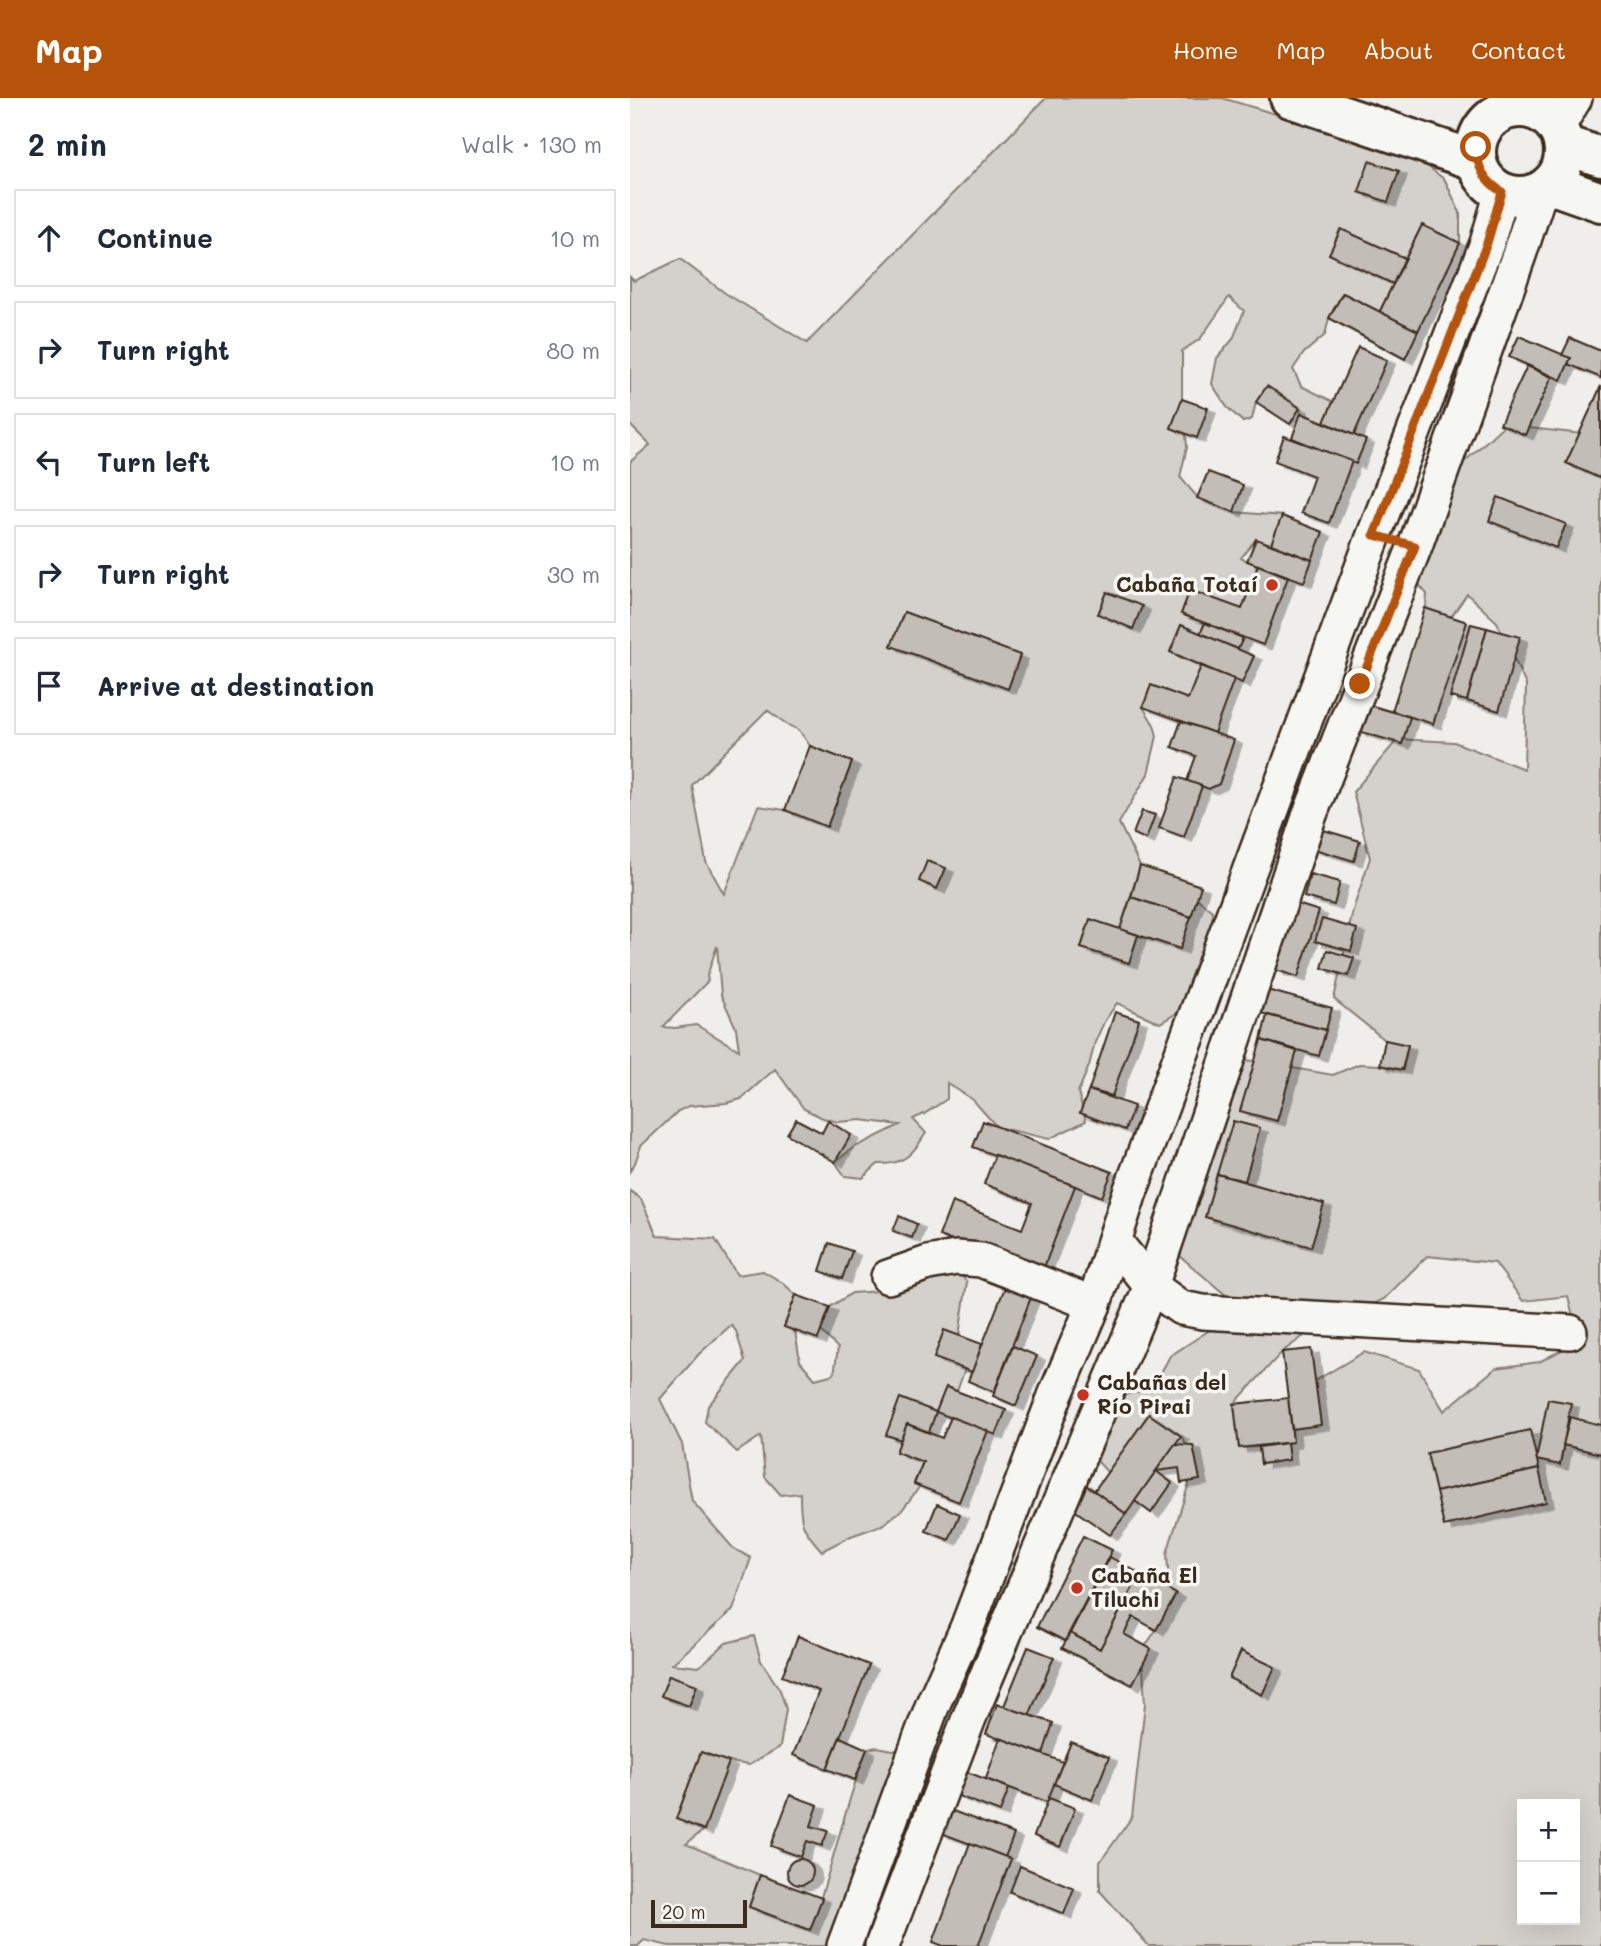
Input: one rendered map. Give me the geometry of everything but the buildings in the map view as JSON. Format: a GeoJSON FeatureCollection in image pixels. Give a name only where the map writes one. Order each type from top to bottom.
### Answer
{"type":"FeatureCollection","features":[{"type":"Feature","properties":{"kind":"main road"},"geometry":{"type":"LineString","coordinates":[[1290,98],[1476,160]]}},
{"type":"Feature","properties":{"kind":"main road"},"geometry":{"type":"LineString","coordinates":[[1491,104],[1496,115],[1479,135],[1476,160],[1489,184],[1515,196],[1528,195],[1545,188],[1563,165],[1565,124]]}},
{"type":"Feature","properties":{"kind":"main road"},"geometry":{"type":"LineString","coordinates":[[1491,104],[1538,112],[1565,124],[1601,157]]}},
{"type":"Feature","properties":{"kind":"main road"},"geometry":{"type":"LineString","coordinates":[[1545,188],[1601,202]]}},
{"type":"Feature","properties":{"kind":"lane"},"geometry":{"type":"LineString","coordinates":[[882,1946],[948,1771],[1151,1286],[1309,817],[1415,546],[1545,188]]}},
{"type":"Feature","properties":{"kind":"lane"},"geometry":{"type":"LineString","coordinates":[[844,1946],[933,1704],[967,1628],[1055,1396],[1094,1304],[1129,1195],[1374,535],[1487,243],[1502,192]]}},
{"type":"Feature","properties":{"kind":"lane"},"geometry":{"type":"LineString","coordinates":[[1374,535],[1415,546]]}},
{"type":"Feature","properties":{"kind":"lane"},"geometry":{"type":"LineString","coordinates":[[1274,806],[1309,817]]}},
{"type":"Feature","properties":{"kind":"lane"},"geometry":{"type":"LineString","coordinates":[[1185,1045],[1234,1045]]}},
{"type":"Feature","properties":{"kind":"lane"},"geometry":{"type":"LineString","coordinates":[[1138,1171],[1185,1186]]}},
{"type":"Feature","properties":{"kind":"lane"},"geometry":{"type":"LineString","coordinates":[[1115,1242],[1151,1286],[1181,1308],[1203,1312],[1570,1332]]}},
{"type":"Feature","properties":{"kind":"lane"},"geometry":{"type":"LineString","coordinates":[[888,1277],[928,1263],[956,1258],[981,1259],[1094,1304]]}},
{"type":"Feature","properties":{"kind":"lane"},"geometry":{"type":"LineString","coordinates":[[1075,1348],[1117,1365]]}},
{"type":"Feature","properties":{"kind":"lane"},"geometry":{"type":"LineString","coordinates":[[914,1757],[948,1771]]}},
{"type":"Feature","properties":{"kind":"shaded area"},"geometry":{"type":"Polygon","coordinates":[[[1046,98],[1222,98],[1382,146],[1426,165],[1445,180],[1460,213],[1460,243],[1422,225],[1405,258],[1340,229],[1330,254],[1393,284],[1379,313],[1342,293],[1329,318],[1325,335],[1304,353],[1293,369],[1301,386],[1334,402],[1324,422],[1301,413],[1300,408],[1267,387],[1256,402],[1252,419],[1243,422],[1227,407],[1212,384],[1217,358],[1233,339],[1244,311],[1229,297],[1200,339],[1182,351],[1182,399],[1171,428],[1186,434],[1187,447],[1180,477],[1198,498],[1234,512],[1282,516],[1271,544],[1256,539],[1241,558],[1258,565],[1242,609],[1190,590],[1181,614],[1205,623],[1200,634],[1181,625],[1170,652],[1201,666],[1188,699],[1151,685],[1143,707],[1157,736],[1148,774],[1119,823],[1140,866],[1120,929],[1090,920],[1081,947],[1129,963],[1138,935],[1180,949],[1197,898],[1212,911],[1219,928],[1192,1004],[1160,1023],[1117,1003],[1095,1042],[1078,1092],[1086,1121],[1049,1139],[997,1127],[973,1100],[947,1083],[947,1099],[913,1119],[926,1133],[907,1157],[895,1163],[878,1164],[863,1178],[845,1176],[835,1162],[853,1148],[900,1125],[861,1120],[838,1122],[823,1118],[804,1109],[775,1069],[741,1099],[689,1106],[678,1111],[641,1146],[630,1171],[630,462],[650,445],[630,425],[630,277],[634,281],[680,259],[725,293],[807,343],[1046,98]],[[904,612],[892,646],[1008,688],[1020,655],[904,612]],[[767,710],[692,785],[706,862],[724,894],[758,806],[785,810],[827,826],[852,762],[810,746],[799,730],[767,710]],[[717,946],[707,976],[708,981],[663,1027],[696,1025],[739,1050],[736,1028],[721,995],[717,946]]]}},
{"type":"Feature","properties":{"kind":"shaded area"},"geometry":{"type":"Polygon","coordinates":[[[1601,411],[1601,1946],[1149,1946],[1100,1891],[1100,1862],[1132,1817],[1145,1704],[1142,1651],[1170,1603],[1167,1553],[1196,1461],[1181,1436],[1149,1414],[1108,1473],[1089,1452],[1114,1397],[1152,1389],[1170,1356],[1242,1309],[1167,1245],[1223,1056],[1333,1075],[1359,1064],[1403,1070],[1408,1045],[1385,1040],[1334,999],[1353,910],[1370,858],[1353,792],[1398,739],[1454,742],[1524,769],[1526,685],[1497,622],[1467,594],[1451,617],[1426,609],[1427,594],[1409,573],[1425,567],[1426,557],[1464,462],[1504,425],[1582,434],[1601,411]],[[1427,1256],[1384,1299],[1312,1330],[1282,1352],[1234,1404],[1239,1448],[1259,1447],[1261,1464],[1289,1460],[1287,1443],[1293,1441],[1292,1429],[1315,1381],[1364,1352],[1419,1369],[1444,1411],[1496,1368],[1539,1362],[1579,1341],[1568,1296],[1523,1301],[1495,1263],[1427,1256]]]}},
{"type":"Feature","properties":{"kind":"shaded area"},"geometry":{"type":"Polygon","coordinates":[[[630,1191],[641,1199],[657,1236],[715,1239],[737,1275],[763,1271],[796,1295],[784,1327],[795,1331],[800,1361],[815,1379],[834,1374],[838,1348],[821,1331],[830,1307],[852,1293],[904,1286],[924,1277],[959,1273],[967,1282],[959,1336],[965,1369],[957,1391],[946,1387],[936,1412],[900,1398],[887,1435],[902,1440],[897,1452],[923,1462],[914,1483],[920,1486],[902,1510],[882,1525],[851,1536],[822,1551],[803,1525],[800,1493],[781,1495],[765,1477],[761,1436],[737,1452],[705,1422],[708,1406],[745,1361],[736,1331],[731,1325],[699,1354],[660,1399],[682,1444],[692,1501],[733,1548],[751,1558],[733,1610],[672,1664],[699,1667],[726,1643],[754,1636],[761,1661],[780,1690],[786,1709],[780,1747],[749,1765],[729,1762],[701,1752],[676,1819],[704,1830],[686,1844],[760,1875],[749,1907],[810,1930],[867,1749],[877,1747],[904,1752],[918,1781],[916,1809],[892,1886],[858,1946],[669,1946],[644,1940],[638,1946],[630,1946],[630,1191]]]}},
{"type":"Feature","properties":{"kind":"place","name":"Cabaña Totaí"},"geometry":{"type":"Point","coordinates":[1272,585]}},
{"type":"Feature","properties":{"kind":"place","name":"Cabañas del Río Pirai"},"geometry":{"type":"Point","coordinates":[1083,1395]}},
{"type":"Feature","properties":{"kind":"place","name":"Cabaña El Tiluchi"},"geometry":{"type":"Point","coordinates":[1077,1588]}},
{"type":"Feature","properties":{"kind":"route"},"geometry":{"type":"LineString","coordinates":[[1360,684],[1415,546],[1374,535],[1487,243],[1502,192],[1489,184],[1482,173],[1476,160],[1476,147]]}}]}
